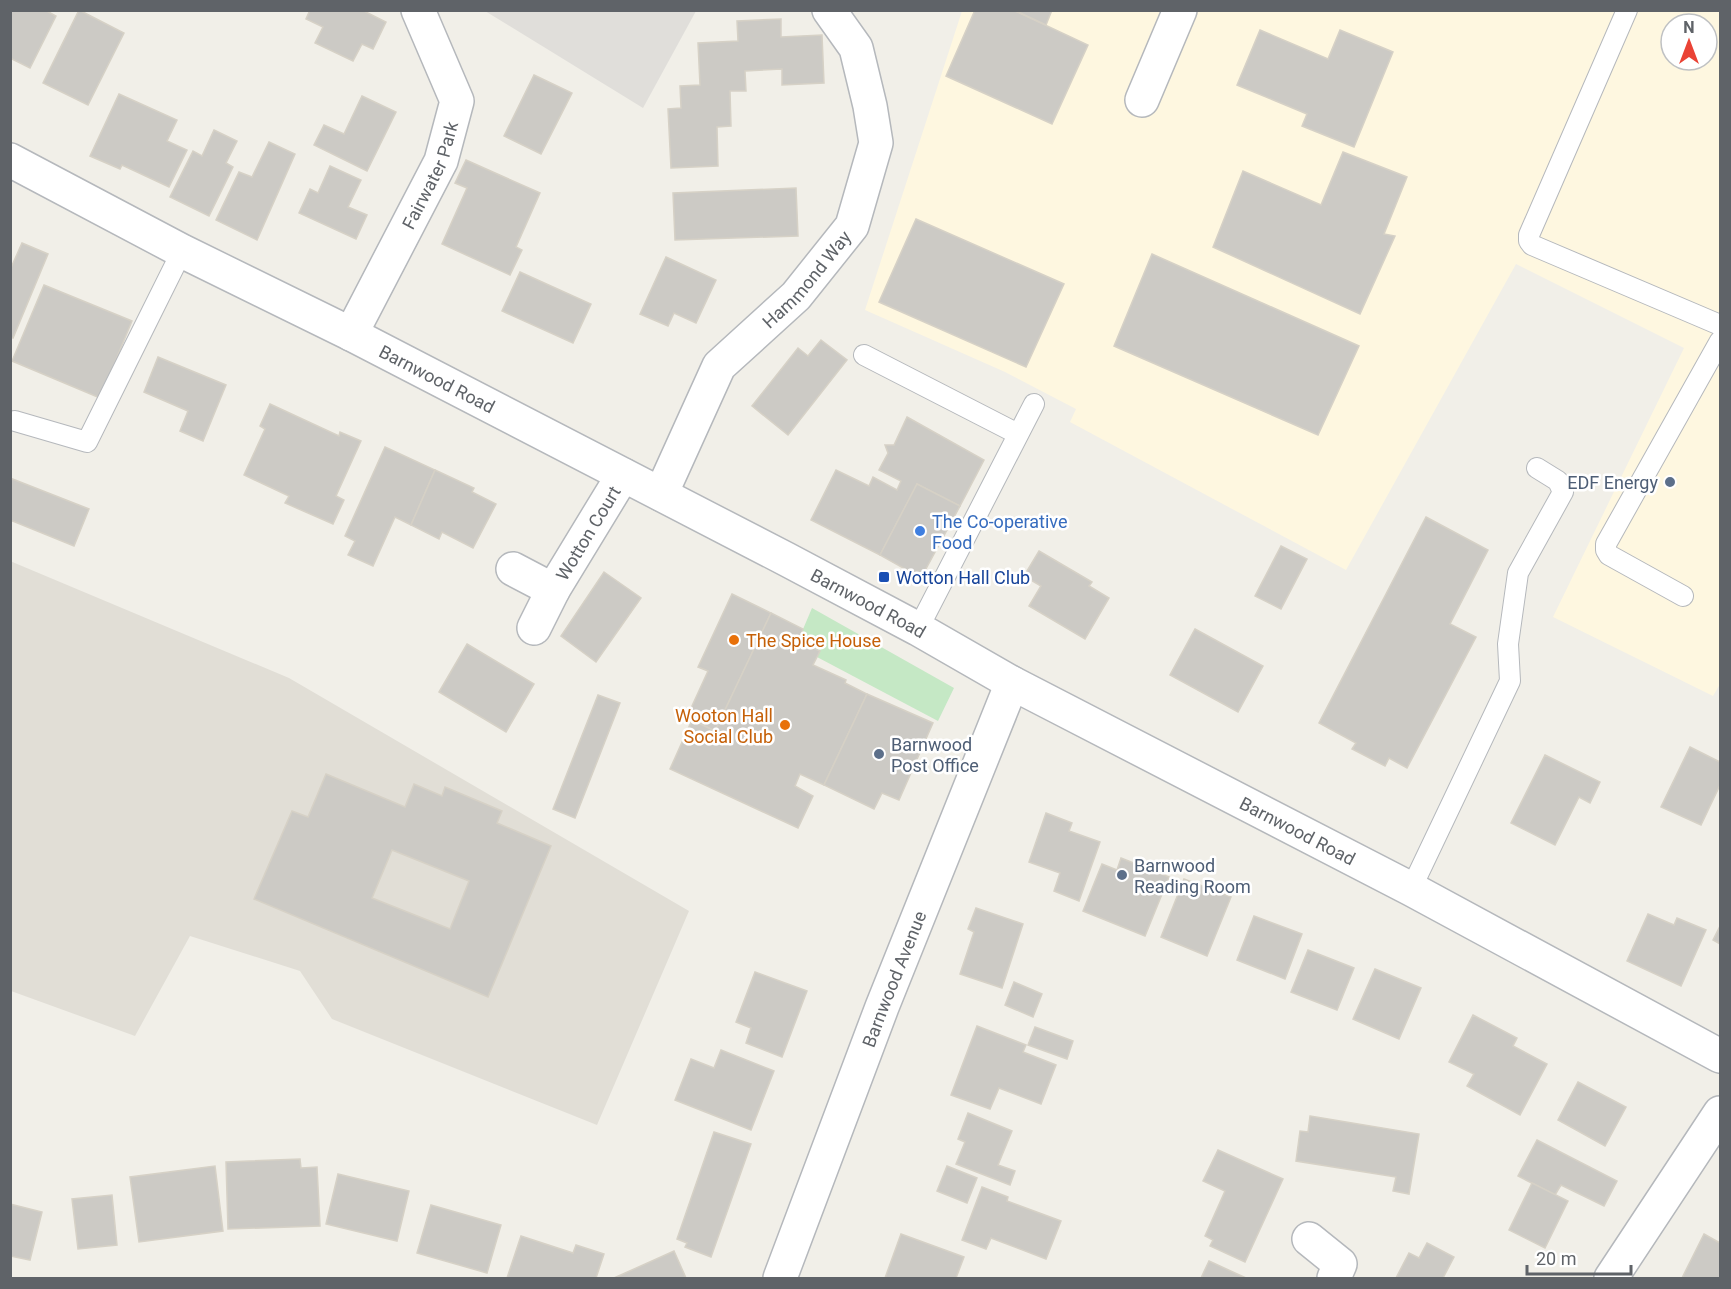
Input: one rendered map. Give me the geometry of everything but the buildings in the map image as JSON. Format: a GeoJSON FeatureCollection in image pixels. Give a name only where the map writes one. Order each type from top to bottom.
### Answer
{"type":"FeatureCollection","features":[{"type":"Feature","properties":{"kind":"street","name":"Fairwater Park"},"geometry":{"type":"LineString","coordinates":[[351,334],[441,161],[457,101],[418,10]]}},
{"type":"Feature","properties":{"kind":"street","name":"Hammond Way"},"geometry":{"type":"LineString","coordinates":[[661,494],[719,366],[796,296],[852,226],[876,143],[856,48],[829,10]]}},
{"type":"Feature","properties":{"kind":"street"},"geometry":{"type":"LineString","coordinates":[[1142,100],[1180,10]]}},
{"type":"Feature","properties":{"kind":"street","name":"Barnwood Road"},"geometry":{"type":"LineString","coordinates":[[10,160],[182,251],[351,334],[661,494],[918,629],[1012,683],[1412,889],[1720,1056]]}},
{"type":"Feature","properties":{"kind":"street","name":"Wotton Court"},"geometry":{"type":"LineString","coordinates":[[534,628],[553,590],[623,475]]}},
{"type":"Feature","properties":{"kind":"street","name":"Wotton Court"},"geometry":{"type":"LineString","coordinates":[[513,569],[553,590]]}},
{"type":"Feature","properties":{"kind":"street","name":"Barnwood Avenue"},"geometry":{"type":"LineString","coordinates":[[780,1278],[882,1007],[1012,683]]}},
{"type":"Feature","properties":{"kind":"street"},"geometry":{"type":"LineString","coordinates":[[1611,1278],[1720,1113]]}},
{"type":"Feature","properties":{"kind":"street"},"geometry":{"type":"LineString","coordinates":[[1309,1239],[1340,1264],[1334,1278]]}},
{"type":"Feature","properties":{"kind":"lane"},"geometry":{"type":"LineString","coordinates":[[1627,10],[1529,235],[1529,241],[1532,245],[1720,325]]}},
{"type":"Feature","properties":{"kind":"lane"},"geometry":{"type":"LineString","coordinates":[[15,421],[87,442],[182,251]]}},
{"type":"Feature","properties":{"kind":"lane"},"geometry":{"type":"LineString","coordinates":[[1683,596],[1609,555],[1606,544],[1720,341]]}},
{"type":"Feature","properties":{"kind":"lane"},"geometry":{"type":"LineString","coordinates":[[864,355],[1018,434]]}},
{"type":"Feature","properties":{"kind":"lane"},"geometry":{"type":"LineString","coordinates":[[918,629],[1034,404]]}},
{"type":"Feature","properties":{"kind":"lane"},"geometry":{"type":"LineString","coordinates":[[1412,889],[1510,681],[1508,644],[1518,573],[1563,492],[1558,481],[1537,468]]}},
{"type":"Feature","properties":{"kind":"shaded area"},"geometry":{"type":"Polygon","coordinates":[[[696,10],[643,108],[485,11],[696,10]]]}},
{"type":"Feature","properties":{"kind":"shaded area"},"geometry":{"type":"Polygon","coordinates":[[[962,11],[1720,11],[1720,684],[1713,696],[1553,617],[1684,348],[1516,264],[1346,570],[1070,422],[1076,409],[1005,372],[865,310],[962,11]]]}},
{"type":"Feature","properties":{"kind":"shaded area"},"geometry":{"type":"Polygon","coordinates":[[[10,561],[289,678],[689,911],[597,1125],[332,1019],[300,971],[190,936],[135,1036],[11,991],[10,561]]]}},
{"type":"Feature","properties":{"kind":"green space"},"geometry":{"type":"Polygon","coordinates":[[[812,608],[954,688],[938,721],[817,657],[819,651],[798,641],[812,608]]]}},
{"type":"Feature","properties":{"kind":"place","name":"EDF Energy"},"geometry":{"type":"Point","coordinates":[1670,482]}},
{"type":"Feature","properties":{"kind":"place","name":"The Co-operative Food"},"geometry":{"type":"Point","coordinates":[920,531]}},
{"type":"Feature","properties":{"kind":"place","name":"Wotton Hall Club"},"geometry":{"type":"Point","coordinates":[884,577]}},
{"type":"Feature","properties":{"kind":"place","name":"The Spice House"},"geometry":{"type":"Point","coordinates":[734,640]}},
{"type":"Feature","properties":{"kind":"place","name":"Wooton Hall Social Club"},"geometry":{"type":"Point","coordinates":[785,725]}},
{"type":"Feature","properties":{"kind":"place","name":"Barnwood Post Office"},"geometry":{"type":"Point","coordinates":[879,754]}},
{"type":"Feature","properties":{"kind":"place","name":"Barnwood Reading Room"},"geometry":{"type":"Point","coordinates":[1122,875]}}]}
